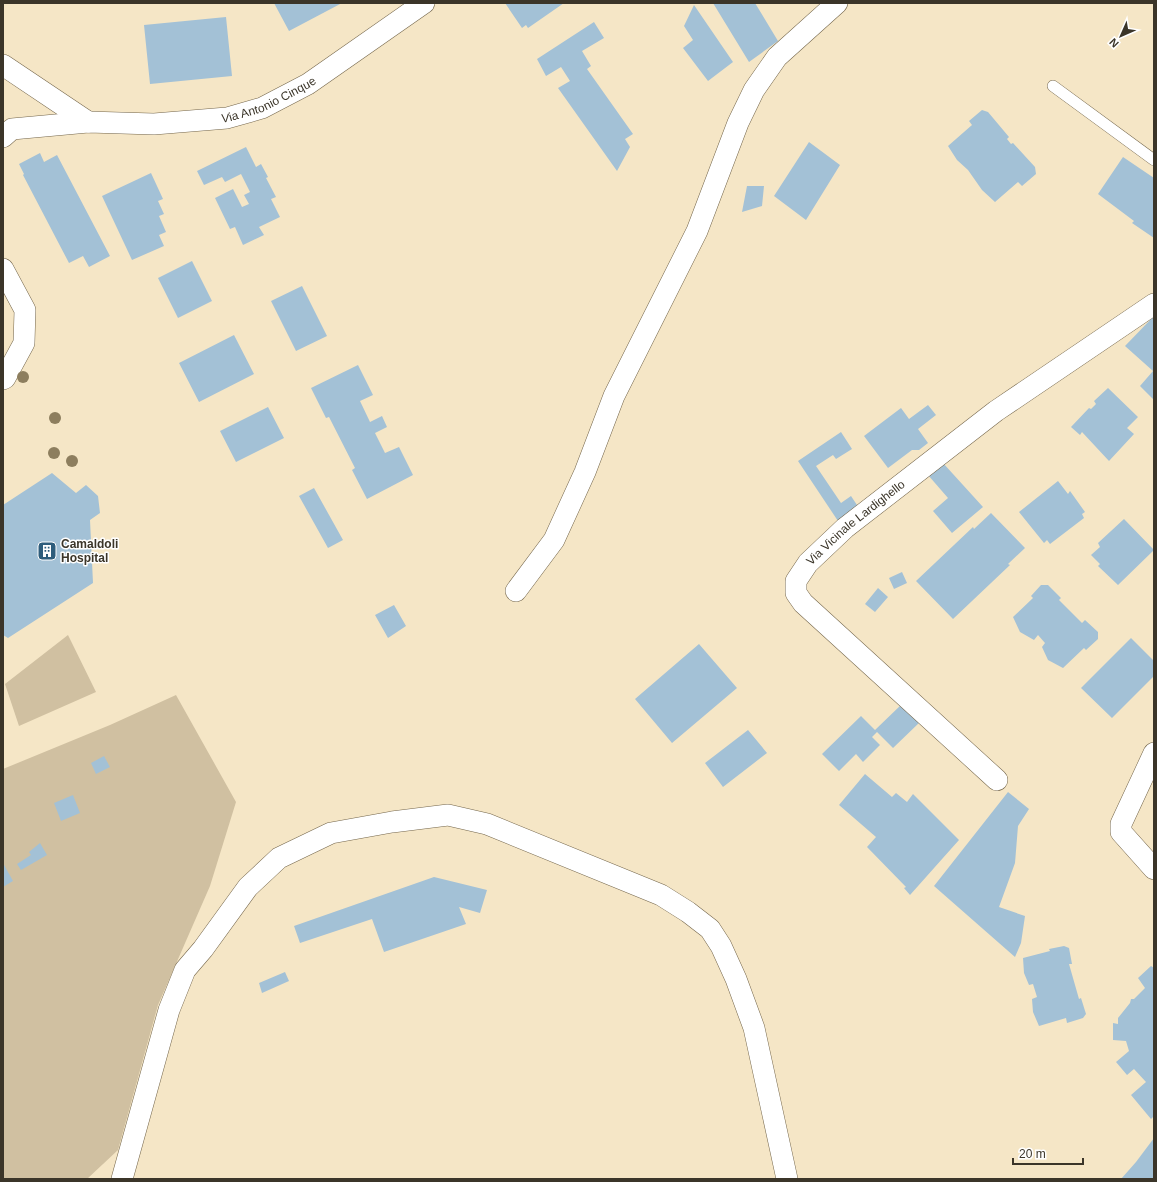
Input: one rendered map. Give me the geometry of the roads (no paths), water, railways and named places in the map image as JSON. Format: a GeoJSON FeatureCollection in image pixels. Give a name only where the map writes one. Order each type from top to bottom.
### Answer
{"type":"FeatureCollection","features":[{"type":"Feature","properties":{"kind":"street","name":"Via Antonio Cinque"},"geometry":{"type":"LineString","coordinates":[[3,138],[12,129],[88,122],[154,124],[226,118],[262,108],[308,84],[424,3]]}},
{"type":"Feature","properties":{"kind":"street"},"geometry":{"type":"LineString","coordinates":[[516,590],[523,584],[554,540],[585,472],[614,396],[697,231],[738,123],[754,90],[777,57],[837,3]]}},
{"type":"Feature","properties":{"kind":"street"},"geometry":{"type":"LineString","coordinates":[[3,65],[88,122]]}},
{"type":"Feature","properties":{"kind":"street"},"geometry":{"type":"LineString","coordinates":[[3,269],[25,310],[24,343],[5,378],[3,379]]}},
{"type":"Feature","properties":{"kind":"street","name":"Via Vicinale Lardighello"},"geometry":{"type":"LineString","coordinates":[[998,780],[803,603],[796,592],[796,582],[808,563],[845,528],[960,438],[996,411],[1154,304]]}},
{"type":"Feature","properties":{"kind":"street"},"geometry":{"type":"LineString","coordinates":[[1154,753],[1121,824],[1121,832],[1154,869]]}},
{"type":"Feature","properties":{"kind":"street"},"geometry":{"type":"LineString","coordinates":[[122,1179],[168,1010],[185,970],[204,949],[248,887],[279,858],[331,833],[392,822],[448,815],[487,824],[660,895],[688,912],[710,929],[721,946],[736,979],[754,1028],[787,1179]]}},
{"type":"Feature","properties":{"kind":"lane"},"geometry":{"type":"LineString","coordinates":[[1054,86],[1154,160]]}},
{"type":"Feature","properties":{"kind":"place","name":"Camaldoli Hospital"},"geometry":{"type":"Point","coordinates":[47,551]}}]}
